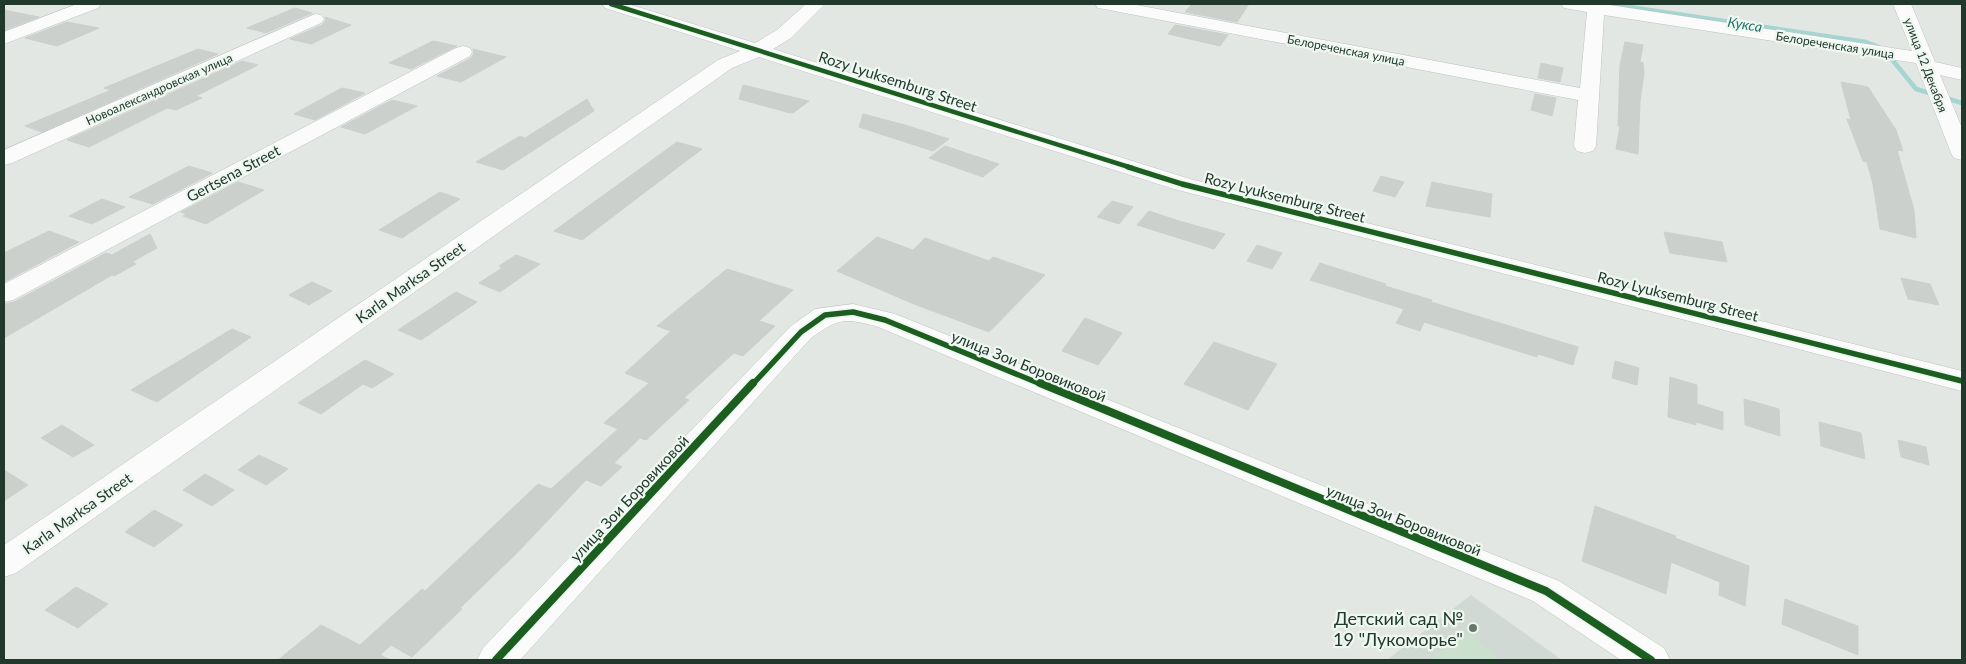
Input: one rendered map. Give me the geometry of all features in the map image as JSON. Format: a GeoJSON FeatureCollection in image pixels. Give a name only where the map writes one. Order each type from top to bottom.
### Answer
{"type":"FeatureCollection","features":[{"type":"Feature","properties":{"kind":"street"},"geometry":{"type":"LineString","coordinates":[[4,38],[92,4]]}},
{"type":"Feature","properties":{"kind":"street","name":"Rozy Lyuksemburg Street"},"geometry":{"type":"LineString","coordinates":[[611,4],[1182,184],[1962,381]]}},
{"type":"Feature","properties":{"kind":"street","name":"Karla Marksa Street"},"geometry":{"type":"LineString","coordinates":[[4,563],[725,64],[758,50],[784,34],[816,4]]}},
{"type":"Feature","properties":{"kind":"street","name":"Белореченская улица"},"geometry":{"type":"LineString","coordinates":[[1104,4],[1588,96]]}},
{"type":"Feature","properties":{"kind":"street","name":"Белореченская улица"},"geometry":{"type":"LineString","coordinates":[[1570,4],[1929,70]]}},
{"type":"Feature","properties":{"kind":"street","name":"улица 12 Декабря"},"geometry":{"type":"LineString","coordinates":[[1902,4],[1962,153]]}},
{"type":"Feature","properties":{"kind":"street"},"geometry":{"type":"LineString","coordinates":[[1585,146],[1596,8]]}},
{"type":"Feature","properties":{"kind":"street","name":"Новоалександровская улица"},"geometry":{"type":"LineString","coordinates":[[4,158],[315,19]]}},
{"type":"Feature","properties":{"kind":"street","name":"Gertsena Street"},"geometry":{"type":"LineString","coordinates":[[4,294],[463,52]]}},
{"type":"Feature","properties":{"kind":"street"},"geometry":{"type":"LineString","coordinates":[[1929,70],[1962,74]]}},
{"type":"Feature","properties":{"kind":"street","name":"улица Зои Боровиковой"},"geometry":{"type":"LineString","coordinates":[[496,660],[801,332],[825,315],[853,312],[885,320],[1546,592],[1651,660]]}},
{"type":"Feature","properties":{"kind":"shaded area","name":"Детский сад № 19 \"Лукоморье\""},"geometry":{"type":"Polygon","coordinates":[[[1471,595],[1562,660],[1387,660],[1471,595]]]}},
{"type":"Feature","properties":{"kind":"green space"},"geometry":{"type":"Polygon","coordinates":[[[1467,632],[1501,660],[1429,660],[1467,632]]]}},
{"type":"Feature","properties":{"kind":"building"},"geometry":{"type":"Polygon","coordinates":[[[1192,4],[1249,4],[1237,22],[1185,12],[1192,4]]]}},
{"type":"Feature","properties":{"kind":"building"},"geometry":{"type":"Polygon","coordinates":[[[295,8],[312,13],[266,33],[247,28],[295,8]]]}},
{"type":"Feature","properties":{"kind":"building"},"geometry":{"type":"Polygon","coordinates":[[[4,10],[39,17],[4,30],[4,10]]]}},
{"type":"Feature","properties":{"kind":"building"},"geometry":{"type":"Polygon","coordinates":[[[325,17],[351,25],[311,44],[290,39],[322,25],[326,20],[325,17]]]}},
{"type":"Feature","properties":{"kind":"building"},"geometry":{"type":"Polygon","coordinates":[[[67,22],[99,28],[57,46],[25,38],[67,22]]]}},
{"type":"Feature","properties":{"kind":"building"},"geometry":{"type":"Polygon","coordinates":[[[1175,25],[1228,35],[1220,46],[1168,34],[1175,25]]]}},
{"type":"Feature","properties":{"kind":"building"},"geometry":{"type":"Polygon","coordinates":[[[433,41],[457,46],[411,69],[389,63],[433,41]]]}},
{"type":"Feature","properties":{"kind":"building"},"geometry":{"type":"Polygon","coordinates":[[[1625,42],[1643,45],[1640,62],[1643,63],[1644,73],[1640,101],[1638,154],[1616,149],[1620,126],[1618,126],[1620,65],[1625,42]]]}},
{"type":"Feature","properties":{"kind":"building"},"geometry":{"type":"Polygon","coordinates":[[[198,49],[218,54],[42,132],[25,126],[111,90],[104,88],[198,49]]]}},
{"type":"Feature","properties":{"kind":"building"},"geometry":{"type":"Polygon","coordinates":[[[473,49],[506,57],[461,82],[437,76],[471,58],[474,53],[473,49]]]}},
{"type":"Feature","properties":{"kind":"building"},"geometry":{"type":"Polygon","coordinates":[[[242,61],[258,65],[196,96],[202,98],[176,110],[167,108],[89,147],[67,140],[242,61]]]}},
{"type":"Feature","properties":{"kind":"building"},"geometry":{"type":"Polygon","coordinates":[[[1541,63],[1563,68],[1560,82],[1538,78],[1541,63]]]}},
{"type":"Feature","properties":{"kind":"building"},"geometry":{"type":"Polygon","coordinates":[[[1841,82],[1868,87],[1896,130],[1903,151],[1897,150],[1914,210],[1916,238],[1880,229],[1873,184],[1867,162],[1863,161],[1847,119],[1851,120],[1841,82]]]}},
{"type":"Feature","properties":{"kind":"building"},"geometry":{"type":"Polygon","coordinates":[[[743,85],[809,101],[793,113],[790,113],[739,99],[743,85]]]}},
{"type":"Feature","properties":{"kind":"building"},"geometry":{"type":"Polygon","coordinates":[[[342,88],[365,93],[315,120],[294,114],[342,88]]]}},
{"type":"Feature","properties":{"kind":"building"},"geometry":{"type":"Polygon","coordinates":[[[1535,94],[1556,98],[1552,116],[1531,110],[1535,94]]]}},
{"type":"Feature","properties":{"kind":"building"},"geometry":{"type":"Polygon","coordinates":[[[587,99],[594,111],[503,170],[476,162],[520,136],[525,138],[587,99]]]}},
{"type":"Feature","properties":{"kind":"building"},"geometry":{"type":"Polygon","coordinates":[[[392,100],[417,106],[365,134],[341,127],[392,100]]]}},
{"type":"Feature","properties":{"kind":"building"},"geometry":{"type":"Polygon","coordinates":[[[863,114],[949,139],[933,151],[859,127],[863,114]]]}},
{"type":"Feature","properties":{"kind":"building"},"geometry":{"type":"Polygon","coordinates":[[[677,142],[702,149],[582,240],[554,231],[677,142]]]}},
{"type":"Feature","properties":{"kind":"building"},"geometry":{"type":"Polygon","coordinates":[[[945,146],[999,164],[983,177],[929,158],[945,146]]]}},
{"type":"Feature","properties":{"kind":"building"},"geometry":{"type":"Polygon","coordinates":[[[189,166],[212,173],[153,204],[129,197],[189,166]]]}},
{"type":"Feature","properties":{"kind":"building"},"geometry":{"type":"Polygon","coordinates":[[[1381,176],[1404,182],[1395,197],[1373,191],[1381,176]]]}},
{"type":"Feature","properties":{"kind":"building"},"geometry":{"type":"Polygon","coordinates":[[[238,182],[264,190],[206,224],[183,216],[187,214],[181,212],[238,182]]]}},
{"type":"Feature","properties":{"kind":"building"},"geometry":{"type":"Polygon","coordinates":[[[1432,182],[1492,194],[1490,217],[1426,206],[1432,182]]]}},
{"type":"Feature","properties":{"kind":"building"},"geometry":{"type":"Polygon","coordinates":[[[440,192],[460,199],[402,238],[379,230],[440,192]]]}},
{"type":"Feature","properties":{"kind":"building"},"geometry":{"type":"Polygon","coordinates":[[[102,199],[125,207],[92,224],[69,216],[102,199]]]}},
{"type":"Feature","properties":{"kind":"building"},"geometry":{"type":"Polygon","coordinates":[[[1112,201],[1133,207],[1119,224],[1097,217],[1112,201]]]}},
{"type":"Feature","properties":{"kind":"building"},"geometry":{"type":"Polygon","coordinates":[[[1149,211],[1225,234],[1214,249],[1137,225],[1149,211]]]}},
{"type":"Feature","properties":{"kind":"building"},"geometry":{"type":"Polygon","coordinates":[[[49,231],[79,242],[4,282],[4,253],[49,231]]]}},
{"type":"Feature","properties":{"kind":"building"},"geometry":{"type":"Polygon","coordinates":[[[1664,232],[1722,242],[1727,262],[1670,253],[1664,232]]]}},
{"type":"Feature","properties":{"kind":"building"},"geometry":{"type":"Polygon","coordinates":[[[150,234],[157,248],[132,262],[136,264],[114,276],[112,275],[4,338],[4,304],[14,302],[106,253],[112,255],[150,234]]]}},
{"type":"Feature","properties":{"kind":"building"},"geometry":{"type":"Polygon","coordinates":[[[877,237],[913,250],[925,238],[989,261],[993,257],[1045,275],[989,332],[914,304],[837,271],[877,237]]]}},
{"type":"Feature","properties":{"kind":"building"},"geometry":{"type":"Polygon","coordinates":[[[1257,245],[1282,253],[1272,269],[1247,261],[1257,245]]]}},
{"type":"Feature","properties":{"kind":"building"},"geometry":{"type":"Polygon","coordinates":[[[516,255],[540,264],[500,292],[479,283],[502,268],[499,266],[516,255]]]}},
{"type":"Feature","properties":{"kind":"building"},"geometry":{"type":"Polygon","coordinates":[[[1320,263],[1432,300],[1431,302],[1578,347],[1573,365],[1538,354],[1537,357],[1424,322],[1420,331],[1396,323],[1404,309],[1310,280],[1320,263]]]}},
{"type":"Feature","properties":{"kind":"building"},"geometry":{"type":"Polygon","coordinates":[[[727,269],[793,290],[759,321],[775,326],[743,356],[734,353],[684,398],[689,400],[646,440],[640,438],[614,463],[622,467],[601,486],[586,480],[518,552],[460,608],[462,609],[412,657],[391,645],[380,655],[391,660],[278,660],[321,625],[360,645],[422,589],[425,591],[538,484],[551,489],[618,429],[604,423],[649,383],[625,373],[671,331],[657,326],[727,269]]]}},
{"type":"Feature","properties":{"kind":"building"},"geometry":{"type":"Polygon","coordinates":[[[1901,278],[1930,284],[1939,305],[1908,299],[1901,278]]]}},
{"type":"Feature","properties":{"kind":"building"},"geometry":{"type":"Polygon","coordinates":[[[312,282],[332,291],[309,305],[289,295],[312,282]]]}},
{"type":"Feature","properties":{"kind":"building"},"geometry":{"type":"Polygon","coordinates":[[[456,292],[477,302],[421,340],[398,330],[456,292]]]}},
{"type":"Feature","properties":{"kind":"building"},"geometry":{"type":"Polygon","coordinates":[[[1085,318],[1122,333],[1098,365],[1062,351],[1085,318]]]}},
{"type":"Feature","properties":{"kind":"building"},"geometry":{"type":"Polygon","coordinates":[[[232,329],[251,337],[157,402],[131,390],[232,329]]]}},
{"type":"Feature","properties":{"kind":"building"},"geometry":{"type":"Polygon","coordinates":[[[1214,342],[1277,364],[1248,410],[1184,384],[1214,342]]]}},
{"type":"Feature","properties":{"kind":"building"},"geometry":{"type":"Polygon","coordinates":[[[365,360],[394,374],[372,388],[363,384],[321,414],[298,403],[365,360]]]}},
{"type":"Feature","properties":{"kind":"building"},"geometry":{"type":"Polygon","coordinates":[[[1615,361],[1639,368],[1637,385],[1612,378],[1615,361]]]}},
{"type":"Feature","properties":{"kind":"building"},"geometry":{"type":"Polygon","coordinates":[[[1670,377],[1697,385],[1697,404],[1723,412],[1723,430],[1696,422],[1696,425],[1668,417],[1670,377]]]}},
{"type":"Feature","properties":{"kind":"building"},"geometry":{"type":"Polygon","coordinates":[[[1744,399],[1779,409],[1780,436],[1745,425],[1744,399]]]}},
{"type":"Feature","properties":{"kind":"building"},"geometry":{"type":"Polygon","coordinates":[[[1819,422],[1861,433],[1865,459],[1821,446],[1819,422]]]}},
{"type":"Feature","properties":{"kind":"building"},"geometry":{"type":"Polygon","coordinates":[[[62,425],[94,445],[73,457],[41,438],[62,425]]]}},
{"type":"Feature","properties":{"kind":"building"},"geometry":{"type":"Polygon","coordinates":[[[1898,440],[1926,447],[1929,465],[1901,457],[1898,440]]]}},
{"type":"Feature","properties":{"kind":"building"},"geometry":{"type":"Polygon","coordinates":[[[259,455],[288,469],[266,485],[238,470],[259,455]]]}},
{"type":"Feature","properties":{"kind":"building"},"geometry":{"type":"Polygon","coordinates":[[[4,470],[28,485],[4,501],[4,470]]]}},
{"type":"Feature","properties":{"kind":"building"},"geometry":{"type":"Polygon","coordinates":[[[205,474],[234,490],[212,506],[183,490],[205,474]]]}},
{"type":"Feature","properties":{"kind":"building"},"geometry":{"type":"Polygon","coordinates":[[[1595,506],[1749,566],[1745,606],[1719,595],[1720,582],[1671,562],[1666,594],[1582,561],[1595,506]]]}},
{"type":"Feature","properties":{"kind":"building"},"geometry":{"type":"Polygon","coordinates":[[[154,510],[183,525],[154,547],[125,532],[154,510]]]}},
{"type":"Feature","properties":{"kind":"building"},"geometry":{"type":"Polygon","coordinates":[[[76,587],[108,604],[78,628],[45,610],[76,587]]]}},
{"type":"Feature","properties":{"kind":"building"},"geometry":{"type":"Polygon","coordinates":[[[1785,599],[1858,626],[1858,655],[1782,624],[1785,599]]]}},
{"type":"Feature","properties":{"kind":"waterway","name":"Кукса"},"geometry":{"type":"LineString","coordinates":[[1609,4],[1866,42],[1881,48]]}},
{"type":"Feature","properties":{"kind":"waterway","name":"Кукса"},"geometry":{"type":"LineString","coordinates":[[1890,57],[1916,89],[1962,103]]}},
{"type":"Feature","properties":{"kind":"cycle path"},"geometry":{"type":"LineString","coordinates":[[611,4],[1182,184],[1962,381]]}},
{"type":"Feature","properties":{"kind":"cycle path"},"geometry":{"type":"LineString","coordinates":[[496,660],[801,332],[825,315],[853,312],[885,320],[1546,591],[1651,660]]}},
{"type":"Feature","properties":{"kind":"place","name":"Детский сад № 19 \"Лукоморье\""},"geometry":{"type":"Point","coordinates":[1473,628]}}]}
